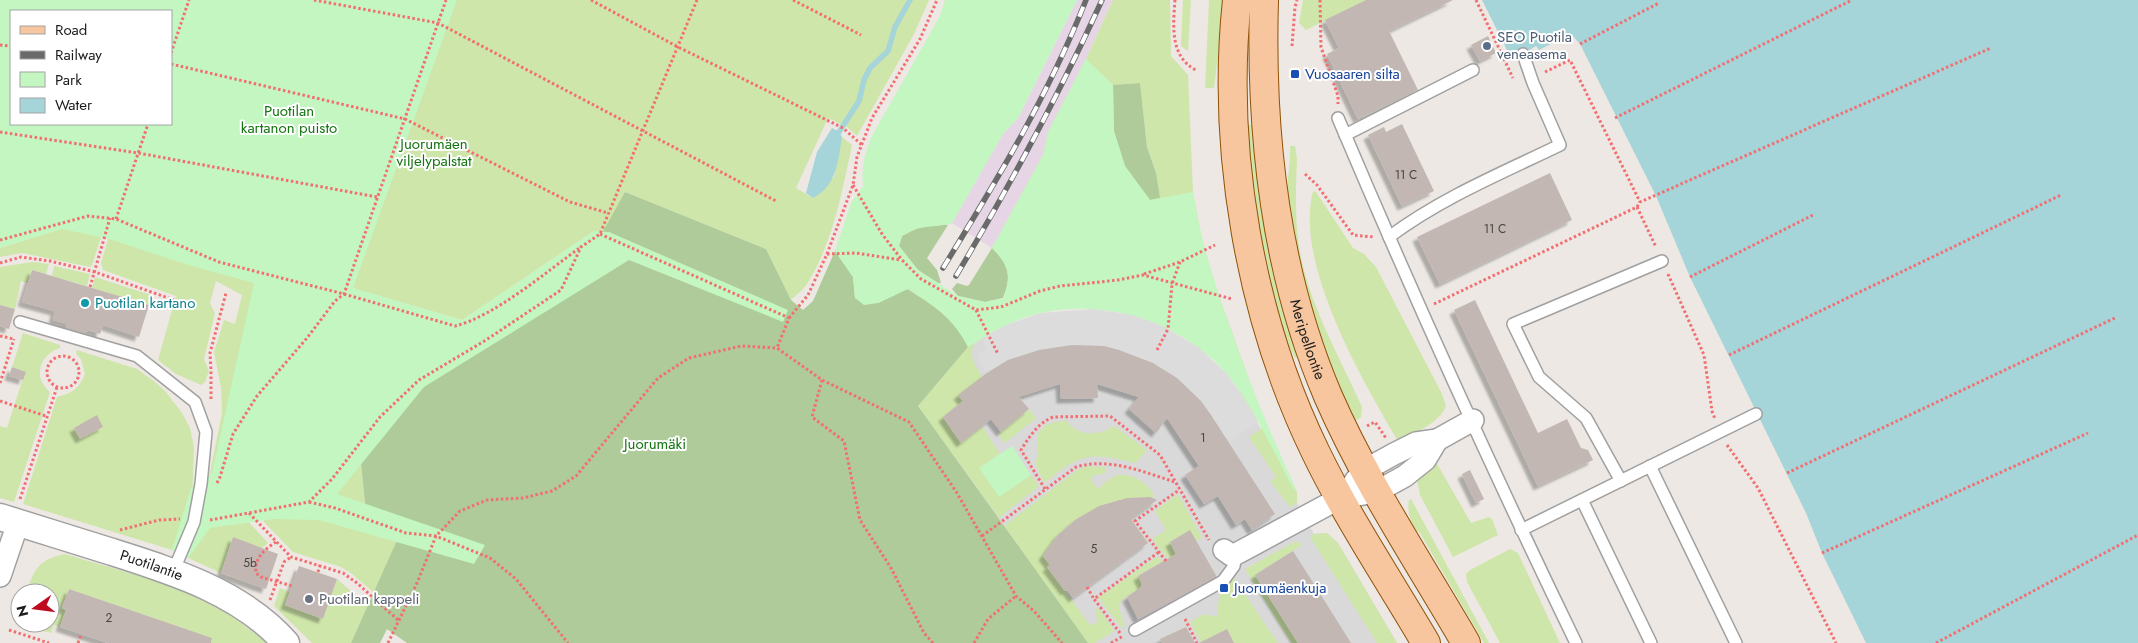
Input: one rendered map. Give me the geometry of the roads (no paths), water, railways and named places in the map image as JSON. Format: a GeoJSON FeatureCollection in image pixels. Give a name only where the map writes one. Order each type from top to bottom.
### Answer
{"type":"FeatureCollection","features":[{"type":"Feature","properties":{"kind":"main road"},"geometry":{"type":"LineString","coordinates":[[1237,0],[1235,128],[1240,188],[1248,247],[1264,314],[1279,361],[1316,453],[1340,498],[1426,643]]}},
{"type":"Feature","properties":{"kind":"main road","name":"Meripellontie"},"geometry":{"type":"LineString","coordinates":[[1264,0],[1264,107],[1271,177],[1281,240],[1297,304],[1312,353],[1328,395],[1370,481],[1466,643]]}},
{"type":"Feature","properties":{"kind":"street"},"geometry":{"type":"LineString","coordinates":[[1230,552],[1340,498],[1370,481],[1416,443],[1437,440],[1473,420]]}},
{"type":"Feature","properties":{"kind":"street"},"geometry":{"type":"LineString","coordinates":[[0,576],[12,516]]}},
{"type":"Feature","properties":{"kind":"street","name":"Puotilantie"},"geometry":{"type":"LineString","coordinates":[[12,516],[173,572],[234,601],[261,618],[286,643]]}},
{"type":"Feature","properties":{"kind":"lane"},"geometry":{"type":"LineString","coordinates":[[1389,237],[1408,223],[1458,194],[1560,144],[1531,78],[1523,54]]}},
{"type":"Feature","properties":{"kind":"lane"},"geometry":{"type":"LineString","coordinates":[[1345,135],[1473,70]]}},
{"type":"Feature","properties":{"kind":"lane"},"geometry":{"type":"LineString","coordinates":[[1338,118],[1389,237],[1521,530],[1576,643]]}},
{"type":"Feature","properties":{"kind":"lane"},"geometry":{"type":"LineString","coordinates":[[1621,481],[1586,418],[1539,377],[1513,324],[1662,261]]}},
{"type":"Feature","properties":{"kind":"lane"},"geometry":{"type":"LineString","coordinates":[[20,322],[137,356],[195,402],[206,432],[201,484],[194,522],[173,572]]}},
{"type":"Feature","properties":{"kind":"lane"},"geometry":{"type":"LineString","coordinates":[[1521,530],[1756,414]]}},
{"type":"Feature","properties":{"kind":"lane"},"geometry":{"type":"LineString","coordinates":[[1650,466],[1736,643]]}},
{"type":"Feature","properties":{"kind":"lane"},"geometry":{"type":"LineString","coordinates":[[1582,500],[1651,643]]}},
{"type":"Feature","properties":{"kind":"lane"},"geometry":{"type":"LineString","coordinates":[[1135,630],[1223,582],[1234,566],[1230,552]]}},
{"type":"Feature","properties":{"kind":"water"},"geometry":{"type":"Polygon","coordinates":[[[1482,0],[2138,0],[2138,643],[1866,643],[1822,553],[1806,513],[1690,277],[1656,196],[1580,44],[1571,34],[1539,50],[1536,46],[1523,54],[1510,56],[1482,0]]]}},
{"type":"Feature","properties":{"kind":"water"},"geometry":{"type":"Polygon","coordinates":[[[832,128],[839,132],[842,137],[835,172],[827,186],[813,198],[806,193],[817,152],[832,128]]]}},
{"type":"Feature","properties":{"kind":"waterway"},"geometry":{"type":"LineString","coordinates":[[839,132],[859,101],[864,80],[870,68],[888,51],[895,27],[910,0]]}},
{"type":"Feature","properties":{"kind":"railway"},"geometry":{"type":"LineString","coordinates":[[943,268],[1020,137],[1056,69],[1086,0]]}},
{"type":"Feature","properties":{"kind":"railway"},"geometry":{"type":"LineString","coordinates":[[956,276],[1033,140],[1102,0]]}},
{"type":"Feature","properties":{"kind":"place","name":"SEO Puotila veneasema"},"geometry":{"type":"Point","coordinates":[1487,46]}},
{"type":"Feature","properties":{"kind":"place","name":"Vuosaaren silta"},"geometry":{"type":"Point","coordinates":[1295,74]}},
{"type":"Feature","properties":{"kind":"place","name":"Puotilan kartano"},"geometry":{"type":"Point","coordinates":[85,303]}},
{"type":"Feature","properties":{"kind":"place","name":"Juorumäenkuja"},"geometry":{"type":"Point","coordinates":[1224,588]}},
{"type":"Feature","properties":{"kind":"place","name":"Puotilan kappeli"},"geometry":{"type":"Point","coordinates":[309,599]}},
{"type":"Feature","properties":{"kind":"park label","name":"Puotilan kartanon puisto"},"geometry":{"type":"Point","coordinates":[289,120]}},
{"type":"Feature","properties":{"kind":"park label","name":"Juorumäen viljelypalstat"},"geometry":{"type":"Point","coordinates":[434,152]}},
{"type":"Feature","properties":{"kind":"park label","name":"Juorumäki"},"geometry":{"type":"Point","coordinates":[655,444]}}]}
